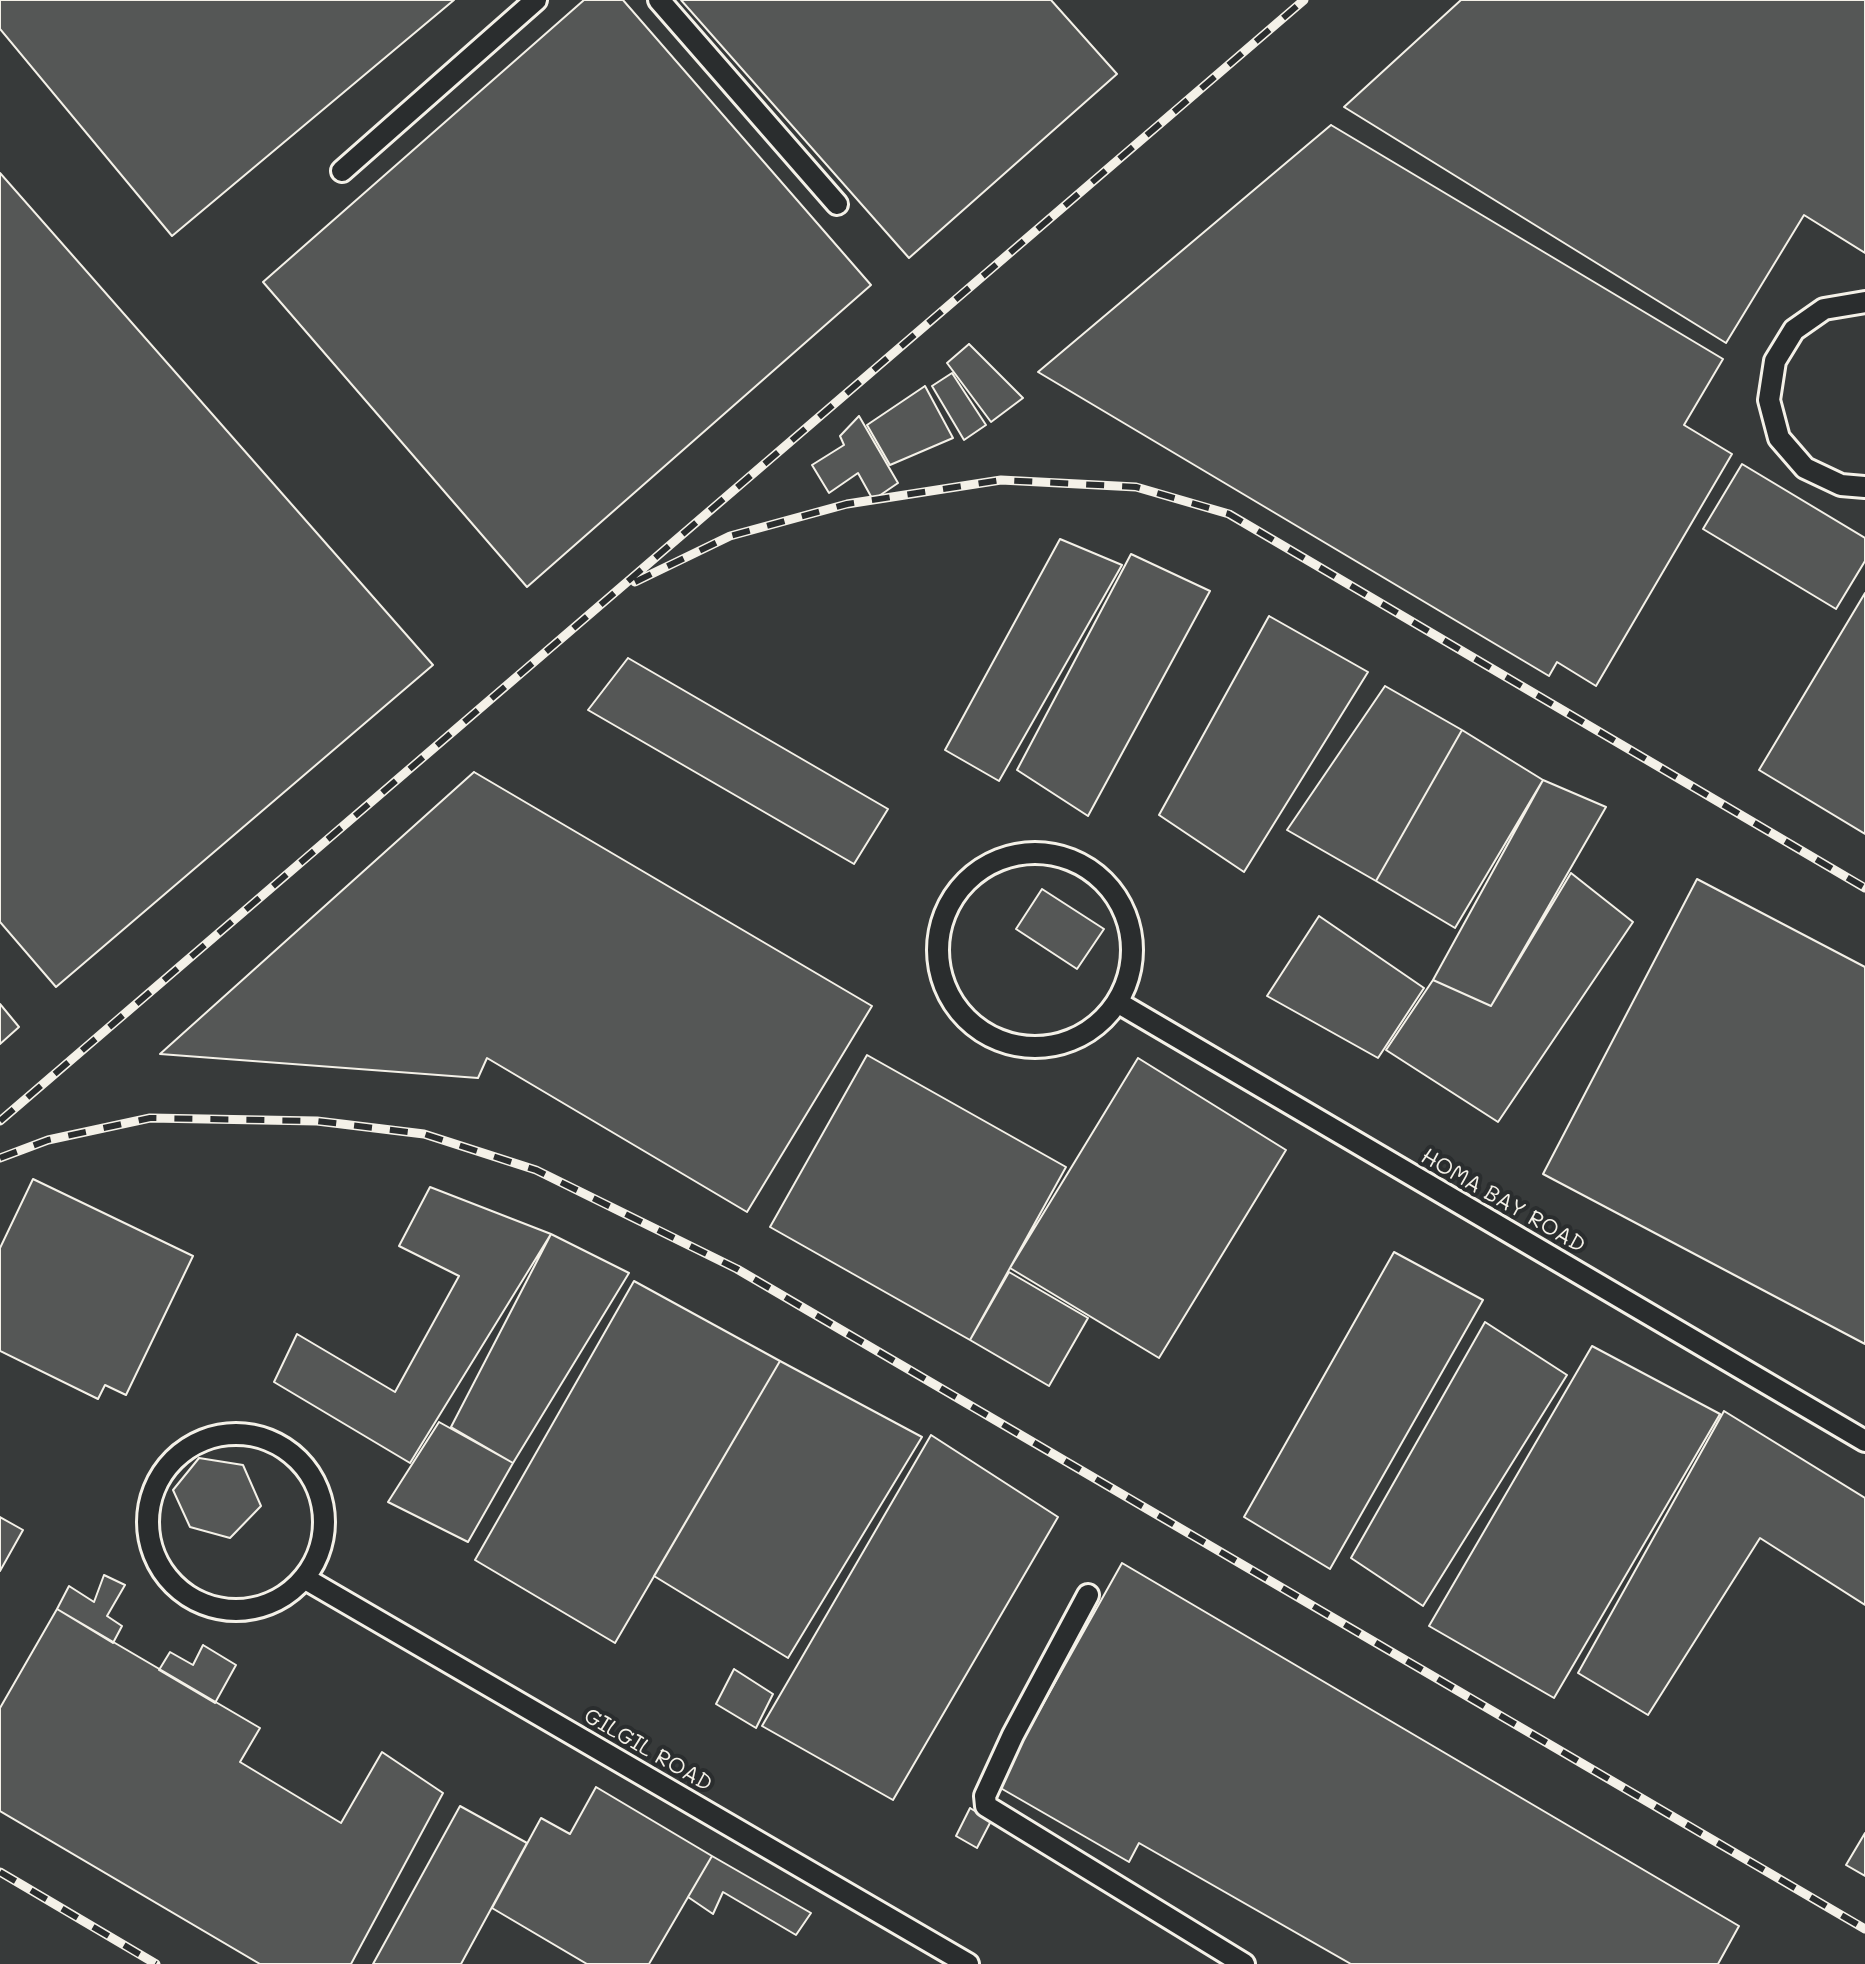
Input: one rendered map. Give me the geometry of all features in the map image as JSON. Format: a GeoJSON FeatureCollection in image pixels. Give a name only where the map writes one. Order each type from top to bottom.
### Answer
{"type":"FeatureCollection","features":[{"type":"Feature","properties":{"kind":"lane"},"geometry":{"type":"LineString","coordinates":[[342,171],[536,0]]}},
{"type":"Feature","properties":{"kind":"lane"},"geometry":{"type":"LineString","coordinates":[[659,0],[837,204]]}},
{"type":"Feature","properties":{"kind":"lane"},"geometry":{"type":"LineString","coordinates":[[1865,302],[1824,309],[1794,330],[1775,361],[1769,400],[1779,438],[1805,468],[1841,485],[1865,487]]}},
{"type":"Feature","properties":{"kind":"lane"},"geometry":{"type":"LineString","coordinates":[[1019,853],[1063,857],[1084,866],[1116,896],[1126,916],[1132,960],[1117,1002],[1086,1033],[1055,1045],[1022,1047],[980,1030],[957,1006],[942,977],[938,937],[951,900],[978,870],[1019,853]]}},
{"type":"Feature","properties":{"kind":"lane","name":"HOMA BAY ROAD"},"geometry":{"type":"LineString","coordinates":[[1117,1002],[1865,1441]]}},
{"type":"Feature","properties":{"kind":"lane"},"geometry":{"type":"LineString","coordinates":[[236,1433],[265,1439],[291,1453],[306,1467],[323,1503],[322,1543],[304,1578],[290,1592],[254,1608],[214,1607],[178,1588],[155,1556],[148,1519],[157,1483],[167,1467],[197,1442],[236,1433]]}},
{"type":"Feature","properties":{"kind":"lane","name":"GILGIL ROAD"},"geometry":{"type":"LineString","coordinates":[[304,1578],[968,1964]]}},
{"type":"Feature","properties":{"kind":"lane"},"geometry":{"type":"LineString","coordinates":[[1088,1595],[1013,1735],[985,1796],[986,1806],[1244,1964]]}},
{"type":"Feature","properties":{"kind":"shaded area"},"geometry":{"type":"Polygon","coordinates":[[[0,0],[1865,0],[1865,1964],[0,1964],[0,0]]]}},
{"type":"Feature","properties":{"kind":"building"},"geometry":{"type":"Polygon","coordinates":[[[0,0],[454,0],[172,236],[0,29],[0,0]]]}},
{"type":"Feature","properties":{"kind":"building"},"geometry":{"type":"Polygon","coordinates":[[[584,0],[623,0],[871,285],[527,587],[263,282],[584,0]]]}},
{"type":"Feature","properties":{"kind":"building"},"geometry":{"type":"Polygon","coordinates":[[[681,0],[1051,0],[1117,74],[909,258],[681,0]]]}},
{"type":"Feature","properties":{"kind":"building"},"geometry":{"type":"Polygon","coordinates":[[[1461,0],[1865,0],[1865,253],[1804,215],[1726,343],[1344,107],[1461,0]]]}},
{"type":"Feature","properties":{"kind":"building"},"geometry":{"type":"Polygon","coordinates":[[[1331,125],[1723,359],[1684,425],[1732,454],[1596,686],[1557,662],[1549,676],[1038,372],[1331,125]]]}},
{"type":"Feature","properties":{"kind":"building"},"geometry":{"type":"Polygon","coordinates":[[[0,173],[433,665],[56,987],[0,922],[0,173]]]}},
{"type":"Feature","properties":{"kind":"building"},"geometry":{"type":"Polygon","coordinates":[[[969,344],[1023,398],[991,422],[947,363],[969,344]]]}},
{"type":"Feature","properties":{"kind":"building"},"geometry":{"type":"Polygon","coordinates":[[[952,373],[986,425],[964,440],[932,386],[952,373]]]}},
{"type":"Feature","properties":{"kind":"building"},"geometry":{"type":"Polygon","coordinates":[[[925,386],[953,438],[890,465],[867,425],[925,386]]]}},
{"type":"Feature","properties":{"kind":"building"},"geometry":{"type":"Polygon","coordinates":[[[859,416],[898,483],[873,500],[858,473],[829,493],[812,465],[844,445],[840,436],[859,416]]]}},
{"type":"Feature","properties":{"kind":"building"},"geometry":{"type":"Polygon","coordinates":[[[1742,464],[1865,538],[1865,561],[1836,609],[1703,529],[1742,464]]]}},
{"type":"Feature","properties":{"kind":"building"},"geometry":{"type":"Polygon","coordinates":[[[1060,539],[1122,565],[999,781],[945,750],[1060,539]]]}},
{"type":"Feature","properties":{"kind":"building"},"geometry":{"type":"Polygon","coordinates":[[[1131,554],[1210,591],[1088,816],[1017,770],[1131,554]]]}},
{"type":"Feature","properties":{"kind":"building"},"geometry":{"type":"Polygon","coordinates":[[[1865,593],[1865,834],[1759,770],[1865,593]]]}},
{"type":"Feature","properties":{"kind":"building"},"geometry":{"type":"Polygon","coordinates":[[[1269,616],[1368,672],[1244,872],[1159,815],[1269,616]]]}},
{"type":"Feature","properties":{"kind":"building"},"geometry":{"type":"Polygon","coordinates":[[[628,658],[888,809],[854,864],[588,710],[628,658]]]}},
{"type":"Feature","properties":{"kind":"building"},"geometry":{"type":"Polygon","coordinates":[[[1385,686],[1462,730],[1376,881],[1287,830],[1385,686]]]}},
{"type":"Feature","properties":{"kind":"building"},"geometry":{"type":"Polygon","coordinates":[[[1462,730],[1543,780],[1455,928],[1376,881],[1462,730]]]}},
{"type":"Feature","properties":{"kind":"building"},"geometry":{"type":"Polygon","coordinates":[[[474,772],[872,1006],[747,1212],[487,1058],[478,1078],[160,1054],[474,772]]]}},
{"type":"Feature","properties":{"kind":"building"},"geometry":{"type":"Polygon","coordinates":[[[1543,780],[1606,807],[1491,1006],[1433,980],[1543,780]]]}},
{"type":"Feature","properties":{"kind":"building"},"geometry":{"type":"Polygon","coordinates":[[[1571,873],[1633,922],[1498,1122],[1386,1050],[1433,980],[1491,1006],[1571,873]]]}},
{"type":"Feature","properties":{"kind":"building"},"geometry":{"type":"Polygon","coordinates":[[[1697,879],[1865,967],[1865,1344],[1543,1174],[1697,879]]]}},
{"type":"Feature","properties":{"kind":"building"},"geometry":{"type":"Polygon","coordinates":[[[1042,889],[1104,929],[1077,969],[1016,929],[1042,889]]]}},
{"type":"Feature","properties":{"kind":"building"},"geometry":{"type":"Polygon","coordinates":[[[1319,916],[1424,988],[1378,1058],[1267,996],[1319,916]]]}},
{"type":"Feature","properties":{"kind":"building"},"geometry":{"type":"Polygon","coordinates":[[[0,1004],[19,1027],[0,1044],[0,1004]]]}},
{"type":"Feature","properties":{"kind":"building"},"geometry":{"type":"Polygon","coordinates":[[[867,1055],[1066,1167],[970,1340],[770,1227],[867,1055]]]}},
{"type":"Feature","properties":{"kind":"building"},"geometry":{"type":"Polygon","coordinates":[[[1138,1058],[1286,1150],[1159,1358],[1010,1268],[1138,1058]]]}},
{"type":"Feature","properties":{"kind":"building"},"geometry":{"type":"Polygon","coordinates":[[[33,1179],[193,1256],[126,1395],[105,1385],[98,1399],[0,1351],[0,1248],[33,1179]]]}},
{"type":"Feature","properties":{"kind":"building"},"geometry":{"type":"Polygon","coordinates":[[[430,1187],[551,1234],[410,1463],[274,1382],[297,1334],[395,1392],[459,1276],[399,1246],[430,1187]]]}},
{"type":"Feature","properties":{"kind":"building"},"geometry":{"type":"Polygon","coordinates":[[[551,1234],[629,1273],[513,1463],[451,1427],[551,1234]]]}},
{"type":"Feature","properties":{"kind":"building"},"geometry":{"type":"Polygon","coordinates":[[[1394,1252],[1483,1300],[1330,1569],[1244,1517],[1394,1252]]]}},
{"type":"Feature","properties":{"kind":"building"},"geometry":{"type":"Polygon","coordinates":[[[1009,1272],[1088,1318],[1049,1386],[970,1340],[1009,1272]]]}},
{"type":"Feature","properties":{"kind":"building"},"geometry":{"type":"Polygon","coordinates":[[[634,1281],[780,1361],[615,1643],[475,1560],[634,1281]]]}},
{"type":"Feature","properties":{"kind":"building"},"geometry":{"type":"Polygon","coordinates":[[[1485,1322],[1567,1375],[1423,1606],[1351,1558],[1485,1322]]]}},
{"type":"Feature","properties":{"kind":"building"},"geometry":{"type":"Polygon","coordinates":[[[1592,1346],[1720,1414],[1554,1698],[1429,1626],[1592,1346]]]}},
{"type":"Feature","properties":{"kind":"building"},"geometry":{"type":"Polygon","coordinates":[[[780,1361],[922,1437],[788,1658],[654,1576],[780,1361]]]}},
{"type":"Feature","properties":{"kind":"building"},"geometry":{"type":"Polygon","coordinates":[[[1724,1411],[1865,1498],[1865,1605],[1760,1538],[1648,1715],[1578,1673],[1724,1411]]]}},
{"type":"Feature","properties":{"kind":"building"},"geometry":{"type":"Polygon","coordinates":[[[439,1422],[513,1463],[468,1542],[388,1502],[439,1422]]]}},
{"type":"Feature","properties":{"kind":"building"},"geometry":{"type":"Polygon","coordinates":[[[931,1435],[1058,1517],[893,1800],[762,1726],[931,1435]]]}},
{"type":"Feature","properties":{"kind":"building"},"geometry":{"type":"Polygon","coordinates":[[[199,1458],[243,1465],[261,1506],[230,1538],[190,1527],[173,1490],[199,1458]]]}},
{"type":"Feature","properties":{"kind":"building"},"geometry":{"type":"Polygon","coordinates":[[[0,1517],[23,1530],[0,1571],[0,1517]]]}},
{"type":"Feature","properties":{"kind":"building"},"geometry":{"type":"Polygon","coordinates":[[[1122,1563],[1739,1926],[1718,1964],[1351,1964],[1139,1843],[1129,1862],[997,1786],[1122,1563]]]}},
{"type":"Feature","properties":{"kind":"building"},"geometry":{"type":"Polygon","coordinates":[[[104,1575],[125,1585],[107,1616],[122,1626],[113,1643],[57,1609],[69,1586],[94,1602],[104,1575]]]}},
{"type":"Feature","properties":{"kind":"building"},"geometry":{"type":"Polygon","coordinates":[[[57,1609],[260,1728],[240,1762],[341,1823],[382,1752],[443,1793],[351,1964],[260,1964],[0,1811],[0,1708],[57,1609]]]}},
{"type":"Feature","properties":{"kind":"building"},"geometry":{"type":"Polygon","coordinates":[[[203,1645],[236,1665],[215,1703],[159,1670],[170,1652],[193,1665],[203,1645]]]}},
{"type":"Feature","properties":{"kind":"building"},"geometry":{"type":"Polygon","coordinates":[[[734,1669],[773,1694],[756,1728],[716,1704],[734,1669]]]}},
{"type":"Feature","properties":{"kind":"building"},"geometry":{"type":"Polygon","coordinates":[[[596,1787],[712,1856],[649,1964],[587,1964],[492,1908],[541,1818],[570,1834],[596,1787]]]}},
{"type":"Feature","properties":{"kind":"building"},"geometry":{"type":"Polygon","coordinates":[[[460,1806],[527,1843],[461,1964],[373,1964],[460,1806]]]}},
{"type":"Feature","properties":{"kind":"building"},"geometry":{"type":"Polygon","coordinates":[[[970,1808],[991,1821],[977,1848],[956,1836],[970,1808]]]}},
{"type":"Feature","properties":{"kind":"building"},"geometry":{"type":"Polygon","coordinates":[[[1865,1833],[1865,1876],[1846,1865],[1865,1833]]]}},
{"type":"Feature","properties":{"kind":"building"},"geometry":{"type":"Polygon","coordinates":[[[712,1856],[811,1913],[796,1935],[723,1892],[713,1914],[688,1897],[712,1856]]]}},
{"type":"Feature","properties":{"kind":"railway"},"geometry":{"type":"LineString","coordinates":[[0,1121],[1304,0]]}},
{"type":"Feature","properties":{"kind":"railway"},"geometry":{"type":"LineString","coordinates":[[635,582],[730,536],[847,504],[1001,480],[1136,487],[1229,514],[1865,888]]}},
{"type":"Feature","properties":{"kind":"railway"},"geometry":{"type":"LineString","coordinates":[[0,1158],[48,1140],[150,1118],[317,1121],[424,1134],[536,1170],[737,1269],[1865,1929]]}},
{"type":"Feature","properties":{"kind":"railway"},"geometry":{"type":"LineString","coordinates":[[0,1872],[156,1964]]}}]}
